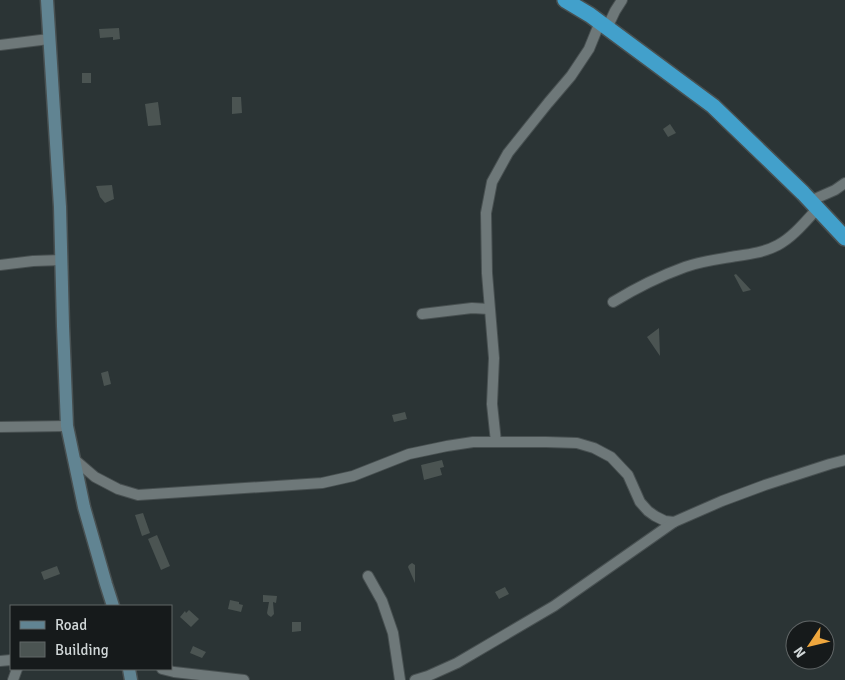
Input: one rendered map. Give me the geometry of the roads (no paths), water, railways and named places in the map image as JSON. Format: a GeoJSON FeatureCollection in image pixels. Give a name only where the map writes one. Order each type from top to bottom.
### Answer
{"type":"FeatureCollection","features":[{"type":"Feature","properties":{"kind":"highway"},"geometry":{"type":"LineString","coordinates":[[565,0],[590,14],[713,106],[845,238]]}},
{"type":"Feature","properties":{"kind":"street"},"geometry":{"type":"LineString","coordinates":[[47,0],[60,207],[67,426],[84,507],[113,605]]}},
{"type":"Feature","properties":{"kind":"street"},"geometry":{"type":"LineString","coordinates":[[496,442],[492,404],[494,358],[487,273],[486,213],[492,182],[508,153],[571,76],[622,0]]}},
{"type":"Feature","properties":{"kind":"street"},"geometry":{"type":"LineString","coordinates":[[0,45],[49,39]]}},
{"type":"Feature","properties":{"kind":"street"},"geometry":{"type":"LineString","coordinates":[[613,302],[631,291],[686,267],[707,261],[752,254],[778,245],[803,224],[813,205],[845,183]]}},
{"type":"Feature","properties":{"kind":"street"},"geometry":{"type":"LineString","coordinates":[[0,265],[62,260]]}},
{"type":"Feature","properties":{"kind":"street"},"geometry":{"type":"LineString","coordinates":[[422,314],[472,308],[489,309]]}},
{"type":"Feature","properties":{"kind":"street"},"geometry":{"type":"LineString","coordinates":[[0,427],[67,426]]}},
{"type":"Feature","properties":{"kind":"street"},"geometry":{"type":"LineString","coordinates":[[74,459],[95,476],[118,489],[138,495],[322,483],[353,476],[409,454],[473,442],[577,444],[594,448],[611,457],[628,475],[640,502],[648,511],[665,521],[674,522]]}},
{"type":"Feature","properties":{"kind":"street"},"geometry":{"type":"LineString","coordinates":[[415,680],[456,663],[554,606],[674,522],[722,501],[845,460]]}},
{"type":"Feature","properties":{"kind":"street"},"geometry":{"type":"LineString","coordinates":[[368,576],[382,601],[393,633],[400,680]]}},
{"type":"Feature","properties":{"kind":"street"},"geometry":{"type":"LineString","coordinates":[[166,670],[244,680]]}}]}
